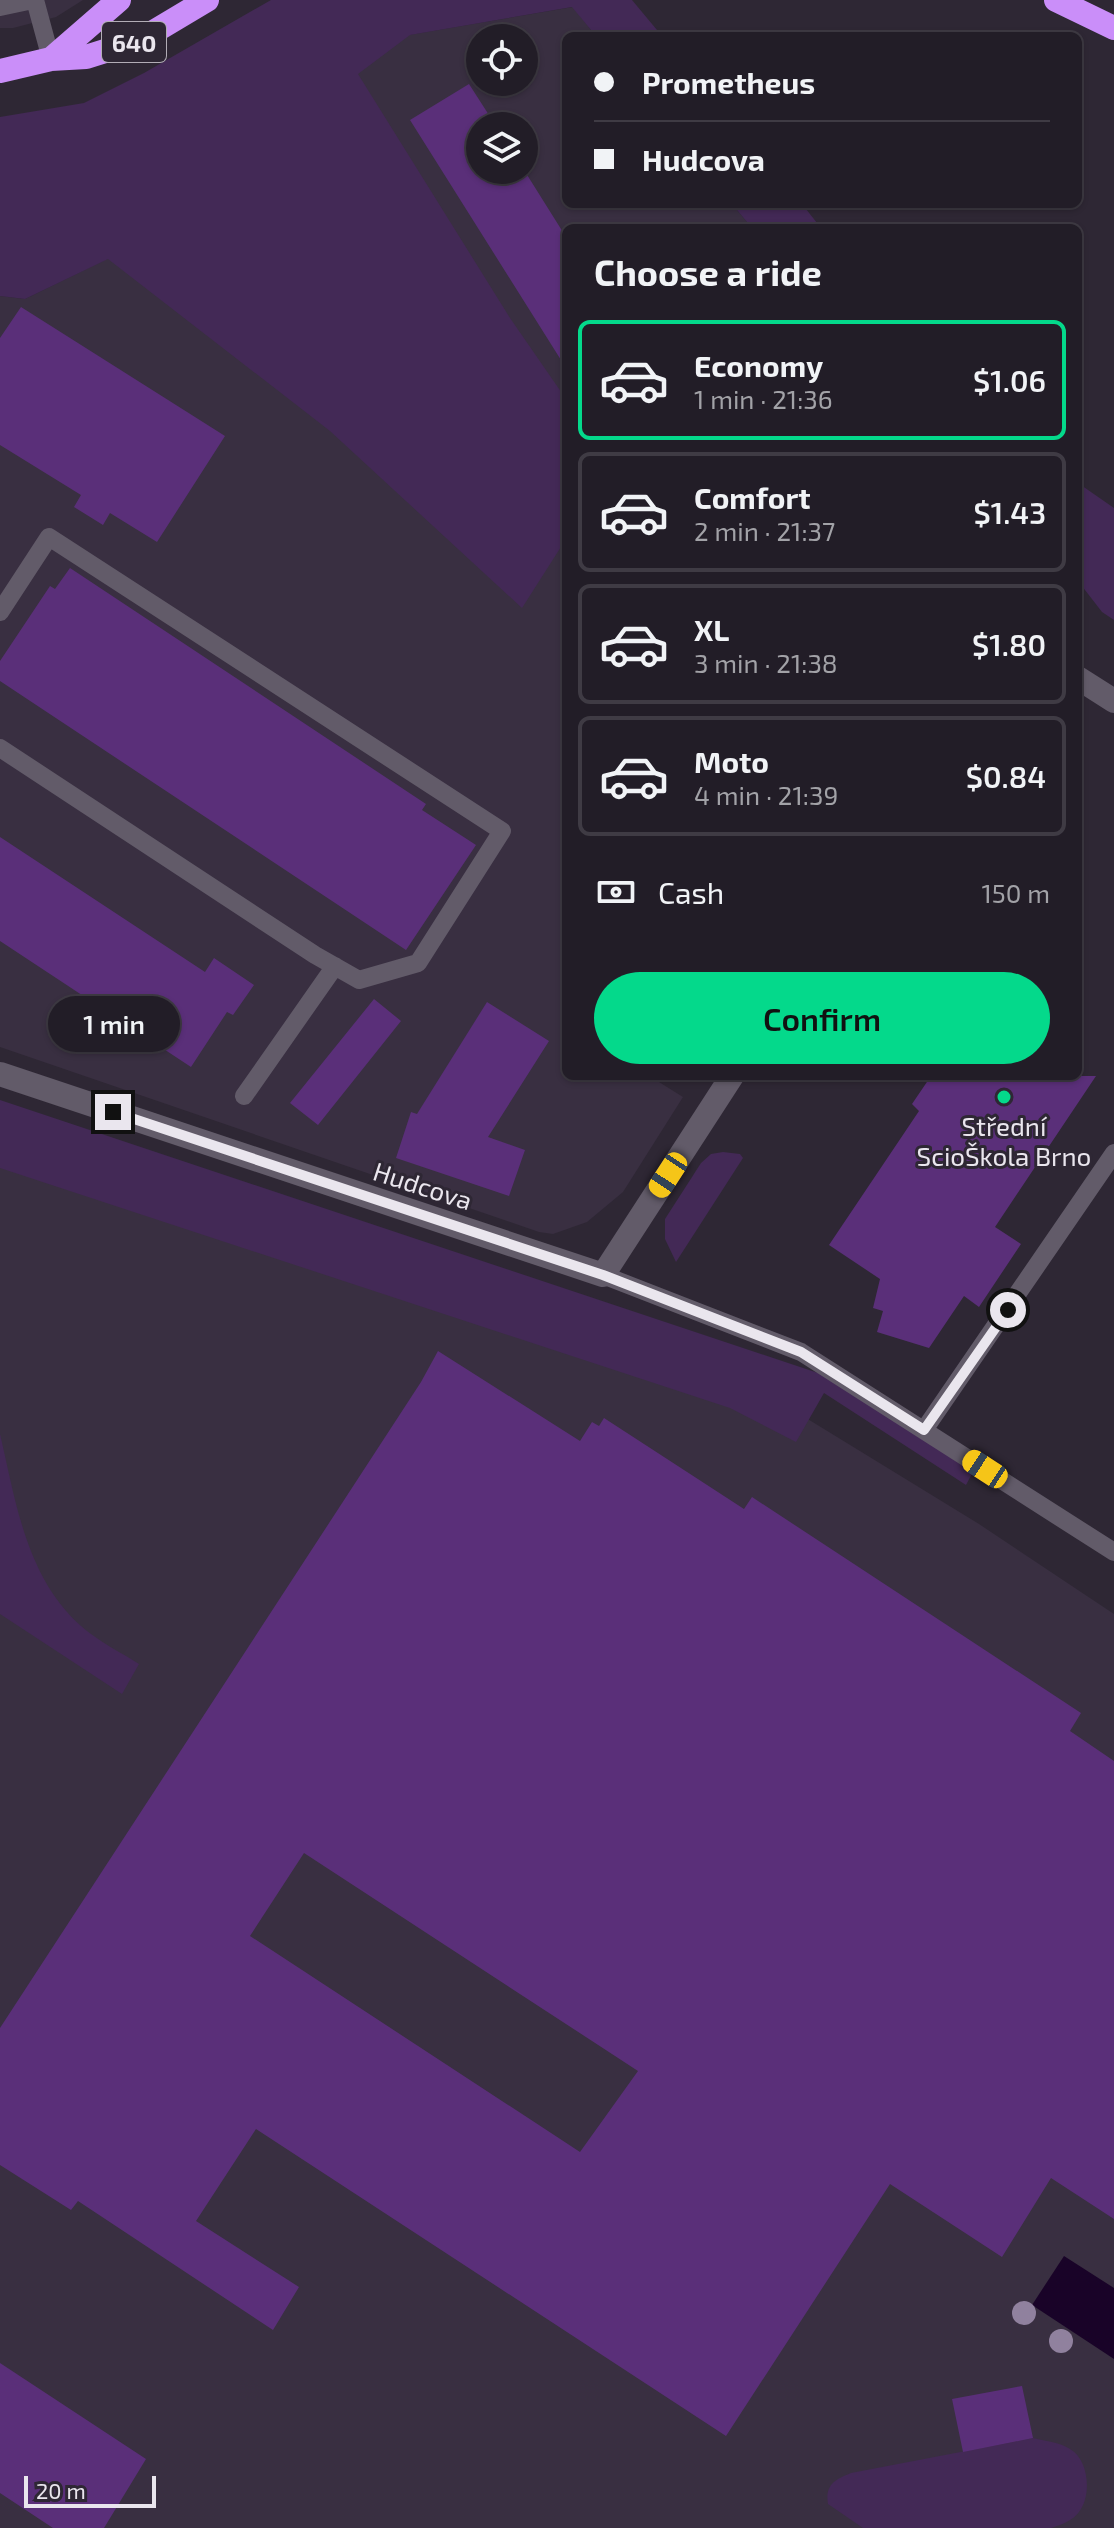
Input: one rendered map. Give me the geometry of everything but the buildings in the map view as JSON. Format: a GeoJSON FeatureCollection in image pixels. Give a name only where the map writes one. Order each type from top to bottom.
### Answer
{"type":"FeatureCollection","features":[{"type":"Feature","properties":{"kind":"highway","name":"640"},"geometry":{"type":"LineString","coordinates":[[51,59],[111,7],[128,0]]}},
{"type":"Feature","properties":{"kind":"highway","name":"640"},"geometry":{"type":"LineString","coordinates":[[0,71],[51,59],[86,57],[140,40],[207,0]]}},
{"type":"Feature","properties":{"kind":"highway"},"geometry":{"type":"LineString","coordinates":[[1056,0],[1114,28]]}},
{"type":"Feature","properties":{"kind":"street"},"geometry":{"type":"LineString","coordinates":[[1082,681],[1114,701]]}},
{"type":"Feature","properties":{"kind":"street","name":"Hudcova"},"geometry":{"type":"LineString","coordinates":[[0,1074],[603,1275]]}},
{"type":"Feature","properties":{"kind":"street"},"geometry":{"type":"LineString","coordinates":[[603,1275],[729,1080]]}},
{"type":"Feature","properties":{"kind":"lane"},"geometry":{"type":"LineString","coordinates":[[0,7],[34,0],[51,59]]}},
{"type":"Feature","properties":{"kind":"lane"},"geometry":{"type":"LineString","coordinates":[[0,612],[49,537],[502,831],[418,963],[359,980],[0,748]]}},
{"type":"Feature","properties":{"kind":"lane"},"geometry":{"type":"LineString","coordinates":[[244,1096],[335,966]]}},
{"type":"Feature","properties":{"kind":"lane"},"geometry":{"type":"LineString","coordinates":[[924,1430],[1114,1153]]}},
{"type":"Feature","properties":{"kind":"lane"},"geometry":{"type":"LineString","coordinates":[[603,1275],[801,1352],[1114,1552]]}},
{"type":"Feature","properties":{"kind":"shaded area"},"geometry":{"type":"Polygon","coordinates":[[[0,0],[83,0],[56,17],[13,28],[0,28],[0,0]]]}},
{"type":"Feature","properties":{"kind":"shaded area"},"geometry":{"type":"Polygon","coordinates":[[[271,0],[632,0],[659,32],[593,32],[572,7],[410,35],[358,74],[510,318],[562,393],[562,545],[522,608],[330,431],[108,259],[25,299],[0,296],[0,117],[84,103],[144,73],[271,0]]]}},
{"type":"Feature","properties":{"kind":"shaded area"},"geometry":{"type":"Polygon","coordinates":[[[573,7],[593,32],[562,32],[562,208],[735,208],[749,224],[562,224],[562,1080],[660,1080],[683,1097],[623,1192],[587,1222],[553,1234],[539,1232],[0,1047],[0,296],[25,299],[107,259],[409,35],[466,25],[466,96],[538,96],[538,24],[473,24],[573,7]]]}},
{"type":"Feature","properties":{"kind":"shaded area"},"geometry":{"type":"Polygon","coordinates":[[[735,208],[805,208],[818,224],[749,224],[735,208]]]}},
{"type":"Feature","properties":{"kind":"shaded area"},"geometry":{"type":"Polygon","coordinates":[[[1082,486],[1114,508],[1114,620],[1102,612],[1082,586],[1082,486]]]}},
{"type":"Feature","properties":{"kind":"shaded area"},"geometry":{"type":"Polygon","coordinates":[[[0,1100],[824,1375],[975,1468],[966,1485],[824,1393],[796,1442],[730,1408],[0,1168],[0,1100]]]}},
{"type":"Feature","properties":{"kind":"shaded area"},"geometry":{"type":"Polygon","coordinates":[[[0,1113],[723,1367],[979,1524],[1114,1614],[1114,2528],[0,2528],[0,1113]]]}},
{"type":"Feature","properties":{"kind":"shaded area"},"geometry":{"type":"Polygon","coordinates":[[[711,1154],[740,1154],[743,1158],[676,1262],[665,1239],[665,1219],[701,1163],[711,1154]]]}},
{"type":"Feature","properties":{"kind":"shaded area"},"geometry":{"type":"Polygon","coordinates":[[[0,1434],[18,1512],[35,1562],[47,1585],[81,1626],[139,1664],[122,1694],[0,1614],[0,1434]]]}},
{"type":"Feature","properties":{"kind":"shaded area"},"geometry":{"type":"Polygon","coordinates":[[[1064,2256],[1114,2288],[1114,2359],[1032,2305],[1064,2256]]]}},
{"type":"Feature","properties":{"kind":"shaded area"},"geometry":{"type":"Polygon","coordinates":[[[1033,2438],[1070,2449],[1085,2469],[1087,2487],[1083,2505],[1073,2518],[1055,2527],[863,2528],[828,2504],[829,2488],[851,2473],[1033,2438]]]}},
{"type":"Feature","properties":{"kind":"place","name":"Střední ScioŠkola Brno"},"geometry":{"type":"Point","coordinates":[1004,1097]}},
{"type":"Feature","properties":{"kind":"route"},"geometry":{"type":"LineString","coordinates":[[113,1112],[603,1275],[801,1352],[924,1430],[1008,1310]]}}]}
